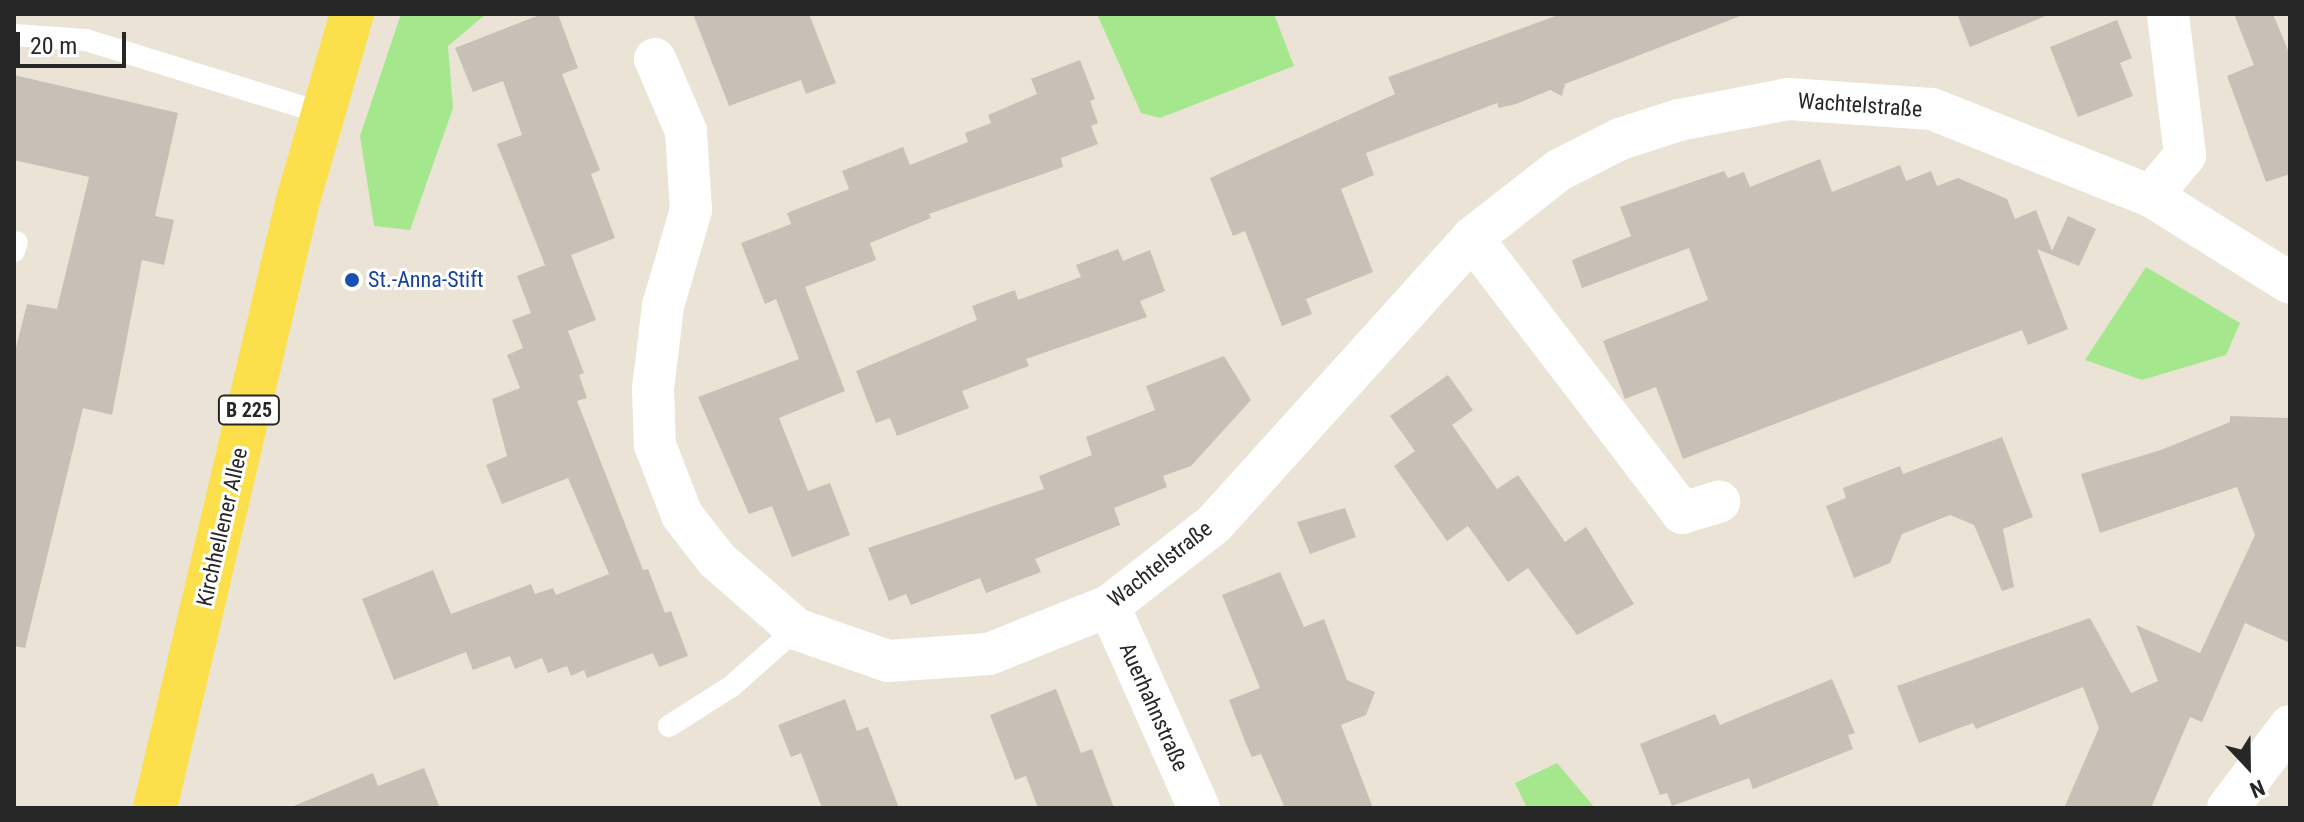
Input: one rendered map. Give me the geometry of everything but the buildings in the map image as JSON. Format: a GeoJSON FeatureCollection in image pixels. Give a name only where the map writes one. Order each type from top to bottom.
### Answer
{"type":"FeatureCollection","features":[{"type":"Feature","properties":{"kind":"main road","name":"Kirchhellener Allee"},"geometry":{"type":"LineString","coordinates":[[155,808],[322,113],[352,14]]}},
{"type":"Feature","properties":{"kind":"street"},"geometry":{"type":"LineString","coordinates":[[2151,196],[2185,155],[2168,14]]}},
{"type":"Feature","properties":{"kind":"street","name":"Wachtelstraße"},"geometry":{"type":"LineString","coordinates":[[655,59],[686,131],[691,210],[663,306],[653,389],[655,445],[682,515],[717,560],[796,629],[888,661],[989,654],[1109,606],[1214,524],[1472,238],[1559,170],[1620,139],[1788,99],[1932,109],[2151,196],[2290,283]]}},
{"type":"Feature","properties":{"kind":"street"},"geometry":{"type":"LineString","coordinates":[[1472,238],[1682,513],[1719,502]]}},
{"type":"Feature","properties":{"kind":"street","name":"Auerhahnstraße"},"geometry":{"type":"LineString","coordinates":[[1109,606],[1199,808]]}},
{"type":"Feature","properties":{"kind":"street"},"geometry":{"type":"LineString","coordinates":[[2231,807],[2290,726]]}},
{"type":"Feature","properties":{"kind":"lane"},"geometry":{"type":"LineString","coordinates":[[14,35],[86,40],[322,113]]}},
{"type":"Feature","properties":{"kind":"lane"},"geometry":{"type":"LineString","coordinates":[[669,726],[732,686],[796,629]]}},
{"type":"Feature","properties":{"kind":"green space"},"geometry":{"type":"Polygon","coordinates":[[[401,14],[486,14],[448,46],[453,108],[410,230],[374,226],[360,136],[401,14]]]}},
{"type":"Feature","properties":{"kind":"green space"},"geometry":{"type":"Polygon","coordinates":[[[1097,14],[1274,14],[1294,66],[1160,118],[1141,113],[1097,14]]]}},
{"type":"Feature","properties":{"kind":"green space"},"geometry":{"type":"Polygon","coordinates":[[[2146,267],[2240,323],[2226,355],[2142,380],[2085,360],[2146,267]]]}},
{"type":"Feature","properties":{"kind":"green space"},"geometry":{"type":"Polygon","coordinates":[[[1557,763],[1595,808],[1527,808],[1515,783],[1557,763]]]}},
{"type":"Feature","properties":{"kind":"place","name":"St.-Anna-Stift"},"geometry":{"type":"Point","coordinates":[352,280]}}]}
